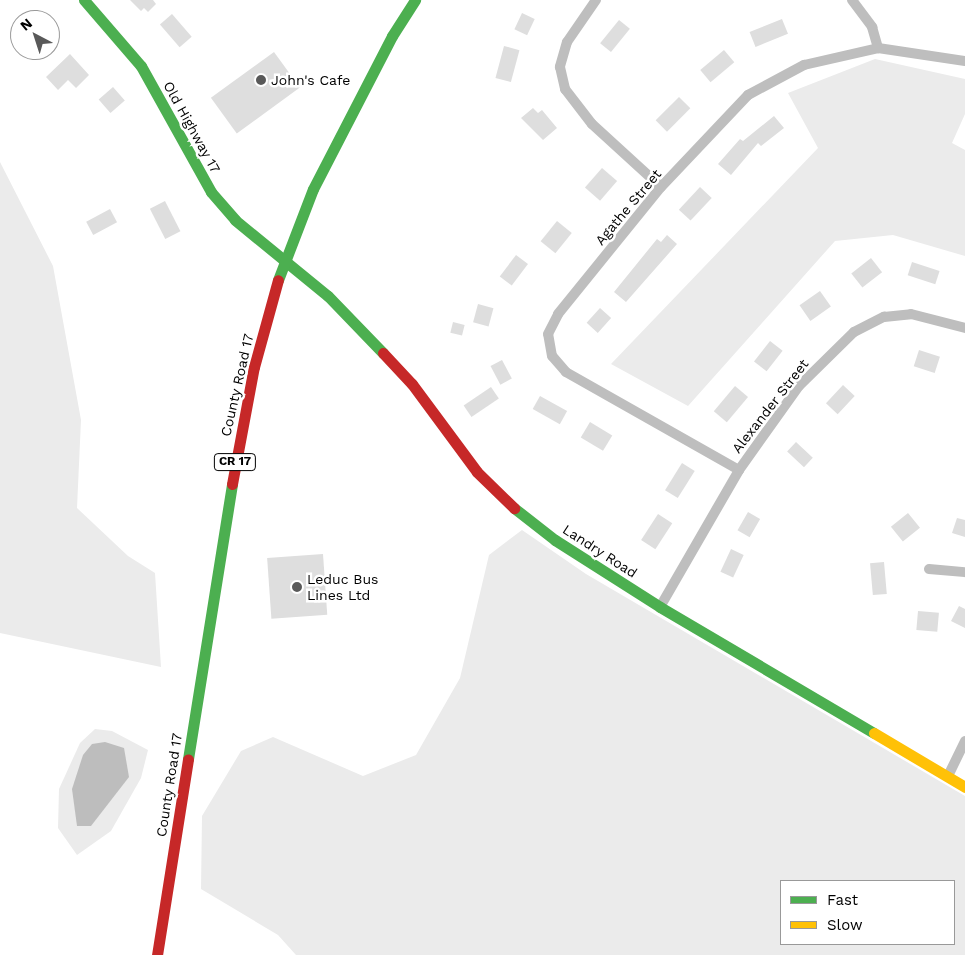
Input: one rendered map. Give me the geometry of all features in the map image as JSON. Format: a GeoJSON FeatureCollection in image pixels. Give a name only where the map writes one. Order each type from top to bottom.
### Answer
{"type":"FeatureCollection","features":[{"type":"Feature","properties":{"kind":"main road","name":"Old Highway 17"},"geometry":{"type":"LineString","coordinates":[[84,0],[141,66],[211,192],[235,220],[283,261]]}},
{"type":"Feature","properties":{"kind":"main road","name":"County Road 17"},"geometry":{"type":"LineString","coordinates":[[157,955],[233,476],[254,367],[283,261],[333,145],[415,0]]}},
{"type":"Feature","properties":{"kind":"main road","name":"Landry Road"},"geometry":{"type":"LineString","coordinates":[[283,261],[328,296],[412,384],[477,472],[514,508],[555,540],[660,607],[965,786]]}},
{"type":"Feature","properties":{"kind":"street"},"geometry":{"type":"LineString","coordinates":[[596,0],[567,42],[560,67],[564,89],[592,124],[661,187]]}},
{"type":"Feature","properties":{"kind":"street"},"geometry":{"type":"LineString","coordinates":[[852,0],[872,27],[878,48]]}},
{"type":"Feature","properties":{"kind":"street","name":"Agathe Street"},"geometry":{"type":"LineString","coordinates":[[739,470],[566,372],[552,356],[548,334],[558,314],[661,187],[748,95],[804,66],[878,48],[965,61]]}},
{"type":"Feature","properties":{"kind":"street","name":"Alexander Street"},"geometry":{"type":"LineString","coordinates":[[660,607],[739,470],[799,386],[854,332],[884,317],[911,314],[965,328]]}},
{"type":"Feature","properties":{"kind":"street"},"geometry":{"type":"LineString","coordinates":[[929,569],[965,572]]}},
{"type":"Feature","properties":{"kind":"street"},"geometry":{"type":"LineString","coordinates":[[948,776],[965,741]]}},
{"type":"Feature","properties":{"kind":"shaded area"},"geometry":{"type":"Polygon","coordinates":[[[875,59],[965,79],[965,114],[952,143],[965,150],[965,256],[893,235],[835,241],[688,406],[611,364],[818,148],[788,93],[875,59]]]}},
{"type":"Feature","properties":{"kind":"shaded area"},"geometry":{"type":"Polygon","coordinates":[[[0,162],[53,266],[81,420],[77,508],[128,556],[155,573],[161,667],[0,633],[0,162]]]}},
{"type":"Feature","properties":{"kind":"shaded area"},"geometry":{"type":"Polygon","coordinates":[[[522,530],[586,574],[965,796],[965,955],[296,955],[278,935],[201,889],[202,816],[241,751],[273,737],[363,776],[416,755],[460,678],[489,555],[522,530]]]}},
{"type":"Feature","properties":{"kind":"shaded area"},"geometry":{"type":"Polygon","coordinates":[[[95,729],[112,731],[148,750],[141,778],[111,831],[77,855],[58,828],[59,789],[80,743],[95,729]]]}},
{"type":"Feature","properties":{"kind":"shaded area"},"geometry":{"type":"Polygon","coordinates":[[[105,742],[124,748],[129,777],[91,826],[77,826],[72,789],[83,755],[92,744],[105,742]]]}},
{"type":"Feature","properties":{"kind":"building"},"geometry":{"type":"Polygon","coordinates":[[[130,0],[153,0],[156,4],[148,12],[144,8],[141,11],[130,0]]]}},
{"type":"Feature","properties":{"kind":"building"},"geometry":{"type":"Polygon","coordinates":[[[522,13],[535,19],[527,35],[514,29],[522,13]]]}},
{"type":"Feature","properties":{"kind":"building"},"geometry":{"type":"Polygon","coordinates":[[[172,14],[192,37],[180,47],[160,24],[172,14]]]}},
{"type":"Feature","properties":{"kind":"building"},"geometry":{"type":"Polygon","coordinates":[[[782,19],[788,34],[756,47],[750,32],[782,19]]]}},
{"type":"Feature","properties":{"kind":"building"},"geometry":{"type":"Polygon","coordinates":[[[619,20],[630,29],[611,52],[600,43],[619,20]]]}},
{"type":"Feature","properties":{"kind":"building"},"geometry":{"type":"Polygon","coordinates":[[[504,46],[519,50],[511,82],[495,78],[504,46]]]}},
{"type":"Feature","properties":{"kind":"building"},"geometry":{"type":"Polygon","coordinates":[[[724,50],[734,62],[711,82],[700,70],[724,50]]]}},
{"type":"Feature","properties":{"kind":"building"},"geometry":{"type":"Polygon","coordinates":[[[274,52],[300,88],[237,133],[211,98],[274,52]]]}},
{"type":"Feature","properties":{"kind":"building"},"geometry":{"type":"Polygon","coordinates":[[[70,54],[89,75],[76,88],[68,80],[58,90],[46,77],[70,54]]]}},
{"type":"Feature","properties":{"kind":"building"},"geometry":{"type":"Polygon","coordinates":[[[113,87],[125,101],[110,113],[99,99],[113,87]]]}},
{"type":"Feature","properties":{"kind":"building"},"geometry":{"type":"Polygon","coordinates":[[[679,97],[690,108],[667,132],[656,120],[679,97]]]}},
{"type":"Feature","properties":{"kind":"building"},"geometry":{"type":"Polygon","coordinates":[[[533,108],[538,113],[542,110],[557,128],[543,140],[521,118],[533,108]]]}},
{"type":"Feature","properties":{"kind":"building"},"geometry":{"type":"Polygon","coordinates":[[[774,116],[784,128],[761,146],[758,143],[731,175],[718,164],[740,139],[743,141],[774,116]]]}},
{"type":"Feature","properties":{"kind":"building"},"geometry":{"type":"Polygon","coordinates":[[[602,168],[617,181],[600,201],[585,188],[602,168]]]}},
{"type":"Feature","properties":{"kind":"building"},"geometry":{"type":"Polygon","coordinates":[[[700,187],[712,198],[691,221],[679,210],[700,187]]]}},
{"type":"Feature","properties":{"kind":"building"},"geometry":{"type":"Polygon","coordinates":[[[165,201],[180,231],[165,239],[150,209],[165,201]]]}},
{"type":"Feature","properties":{"kind":"building"},"geometry":{"type":"Polygon","coordinates":[[[110,209],[117,222],[93,235],[86,222],[110,209]]]}},
{"type":"Feature","properties":{"kind":"building"},"geometry":{"type":"Polygon","coordinates":[[[557,221],[572,233],[555,253],[541,241],[557,221]]]}},
{"type":"Feature","properties":{"kind":"building"},"geometry":{"type":"Polygon","coordinates":[[[667,235],[677,244],[626,302],[614,292],[657,239],[661,242],[667,235]]]}},
{"type":"Feature","properties":{"kind":"building"},"geometry":{"type":"Polygon","coordinates":[[[516,255],[528,264],[512,286],[500,277],[516,255]]]}},
{"type":"Feature","properties":{"kind":"building"},"geometry":{"type":"Polygon","coordinates":[[[871,258],[882,272],[862,288],[851,273],[871,258]]]}},
{"type":"Feature","properties":{"kind":"building"},"geometry":{"type":"Polygon","coordinates":[[[912,262],[940,271],[935,284],[908,275],[912,262]]]}},
{"type":"Feature","properties":{"kind":"building"},"geometry":{"type":"Polygon","coordinates":[[[820,291],[831,307],[810,321],[800,305],[820,291]]]}},
{"type":"Feature","properties":{"kind":"building"},"geometry":{"type":"Polygon","coordinates":[[[478,304],[493,308],[489,326],[473,322],[478,304]]]}},
{"type":"Feature","properties":{"kind":"building"},"geometry":{"type":"Polygon","coordinates":[[[600,308],[611,318],[598,333],[587,323],[600,308]]]}},
{"type":"Feature","properties":{"kind":"building"},"geometry":{"type":"Polygon","coordinates":[[[453,322],[465,325],[462,336],[450,333],[453,322]]]}},
{"type":"Feature","properties":{"kind":"building"},"geometry":{"type":"Polygon","coordinates":[[[770,341],[783,351],[767,371],[754,361],[770,341]]]}},
{"type":"Feature","properties":{"kind":"building"},"geometry":{"type":"Polygon","coordinates":[[[919,350],[940,357],[935,373],[914,366],[919,350]]]}},
{"type":"Feature","properties":{"kind":"building"},"geometry":{"type":"Polygon","coordinates":[[[502,360],[512,379],[500,385],[491,366],[502,360]]]}},
{"type":"Feature","properties":{"kind":"building"},"geometry":{"type":"Polygon","coordinates":[[[843,385],[855,396],[838,414],[826,403],[843,385]]]}},
{"type":"Feature","properties":{"kind":"building"},"geometry":{"type":"Polygon","coordinates":[[[735,386],[748,397],[727,422],[714,411],[735,386]]]}},
{"type":"Feature","properties":{"kind":"building"},"geometry":{"type":"Polygon","coordinates":[[[491,387],[499,399],[471,417],[464,405],[491,387]]]}},
{"type":"Feature","properties":{"kind":"building"},"geometry":{"type":"Polygon","coordinates":[[[540,396],[567,411],[560,424],[533,409],[540,396]]]}},
{"type":"Feature","properties":{"kind":"building"},"geometry":{"type":"Polygon","coordinates":[[[590,422],[612,435],[603,451],[581,437],[590,422]]]}},
{"type":"Feature","properties":{"kind":"building"},"geometry":{"type":"Polygon","coordinates":[[[796,442],[813,458],[804,467],[787,452],[796,442]]]}},
{"type":"Feature","properties":{"kind":"building"},"geometry":{"type":"Polygon","coordinates":[[[682,463],[695,471],[678,498],[665,490],[682,463]]]}},
{"type":"Feature","properties":{"kind":"building"},"geometry":{"type":"Polygon","coordinates":[[[748,512],[760,519],[750,537],[738,530],[748,512]]]}},
{"type":"Feature","properties":{"kind":"building"},"geometry":{"type":"Polygon","coordinates":[[[908,513],[920,528],[903,542],[891,527],[908,513]]]}},
{"type":"Feature","properties":{"kind":"building"},"geometry":{"type":"Polygon","coordinates":[[[658,514],[672,523],[655,549],[641,540],[658,514]]]}},
{"type":"Feature","properties":{"kind":"building"},"geometry":{"type":"Polygon","coordinates":[[[957,518],[965,520],[965,537],[952,533],[957,518]]]}},
{"type":"Feature","properties":{"kind":"building"},"geometry":{"type":"Polygon","coordinates":[[[731,549],[744,555],[733,578],[720,572],[731,549]]]}},
{"type":"Feature","properties":{"kind":"building","name":"Leduc Bus Lines Ltd"},"geometry":{"type":"Polygon","coordinates":[[[323,554],[327,615],[271,619],[267,558],[323,554]]]}},
{"type":"Feature","properties":{"kind":"building"},"geometry":{"type":"Polygon","coordinates":[[[884,562],[887,594],[873,595],[870,563],[884,562]]]}},
{"type":"Feature","properties":{"kind":"building"},"geometry":{"type":"Polygon","coordinates":[[[959,606],[965,609],[965,628],[951,621],[959,606]]]}},
{"type":"Feature","properties":{"kind":"building"},"geometry":{"type":"Polygon","coordinates":[[[918,611],[939,613],[937,632],[916,630],[918,611]]]}},
{"type":"Feature","properties":{"kind":"traffic: fast"},"geometry":{"type":"LineString","coordinates":[[84,0],[141,66],[211,192],[235,220],[328,296],[383,353]]}},
{"type":"Feature","properties":{"kind":"traffic: fast"},"geometry":{"type":"LineString","coordinates":[[278,280],[313,189],[392,36],[415,0]]}},
{"type":"Feature","properties":{"kind":"traffic: fast"},"geometry":{"type":"LineString","coordinates":[[188,759],[232,484]]}},
{"type":"Feature","properties":{"kind":"traffic: fast"},"geometry":{"type":"LineString","coordinates":[[514,508],[555,540],[660,607],[874,733]]}},
{"type":"Feature","properties":{"kind":"traffic: slow"},"geometry":{"type":"LineString","coordinates":[[874,733],[965,787]]}},
{"type":"Feature","properties":{"kind":"traffic: jam"},"geometry":{"type":"LineString","coordinates":[[232,484],[254,367],[278,280]]}},
{"type":"Feature","properties":{"kind":"traffic: jam"},"geometry":{"type":"LineString","coordinates":[[383,353],[412,384],[477,472],[514,508]]}},
{"type":"Feature","properties":{"kind":"traffic: jam"},"geometry":{"type":"LineString","coordinates":[[157,955],[188,759]]}},
{"type":"Feature","properties":{"kind":"place","name":"John's Cafe"},"geometry":{"type":"Point","coordinates":[261,80]}},
{"type":"Feature","properties":{"kind":"place","name":"Leduc Bus Lines Ltd"},"geometry":{"type":"Point","coordinates":[297,587]}}]}
